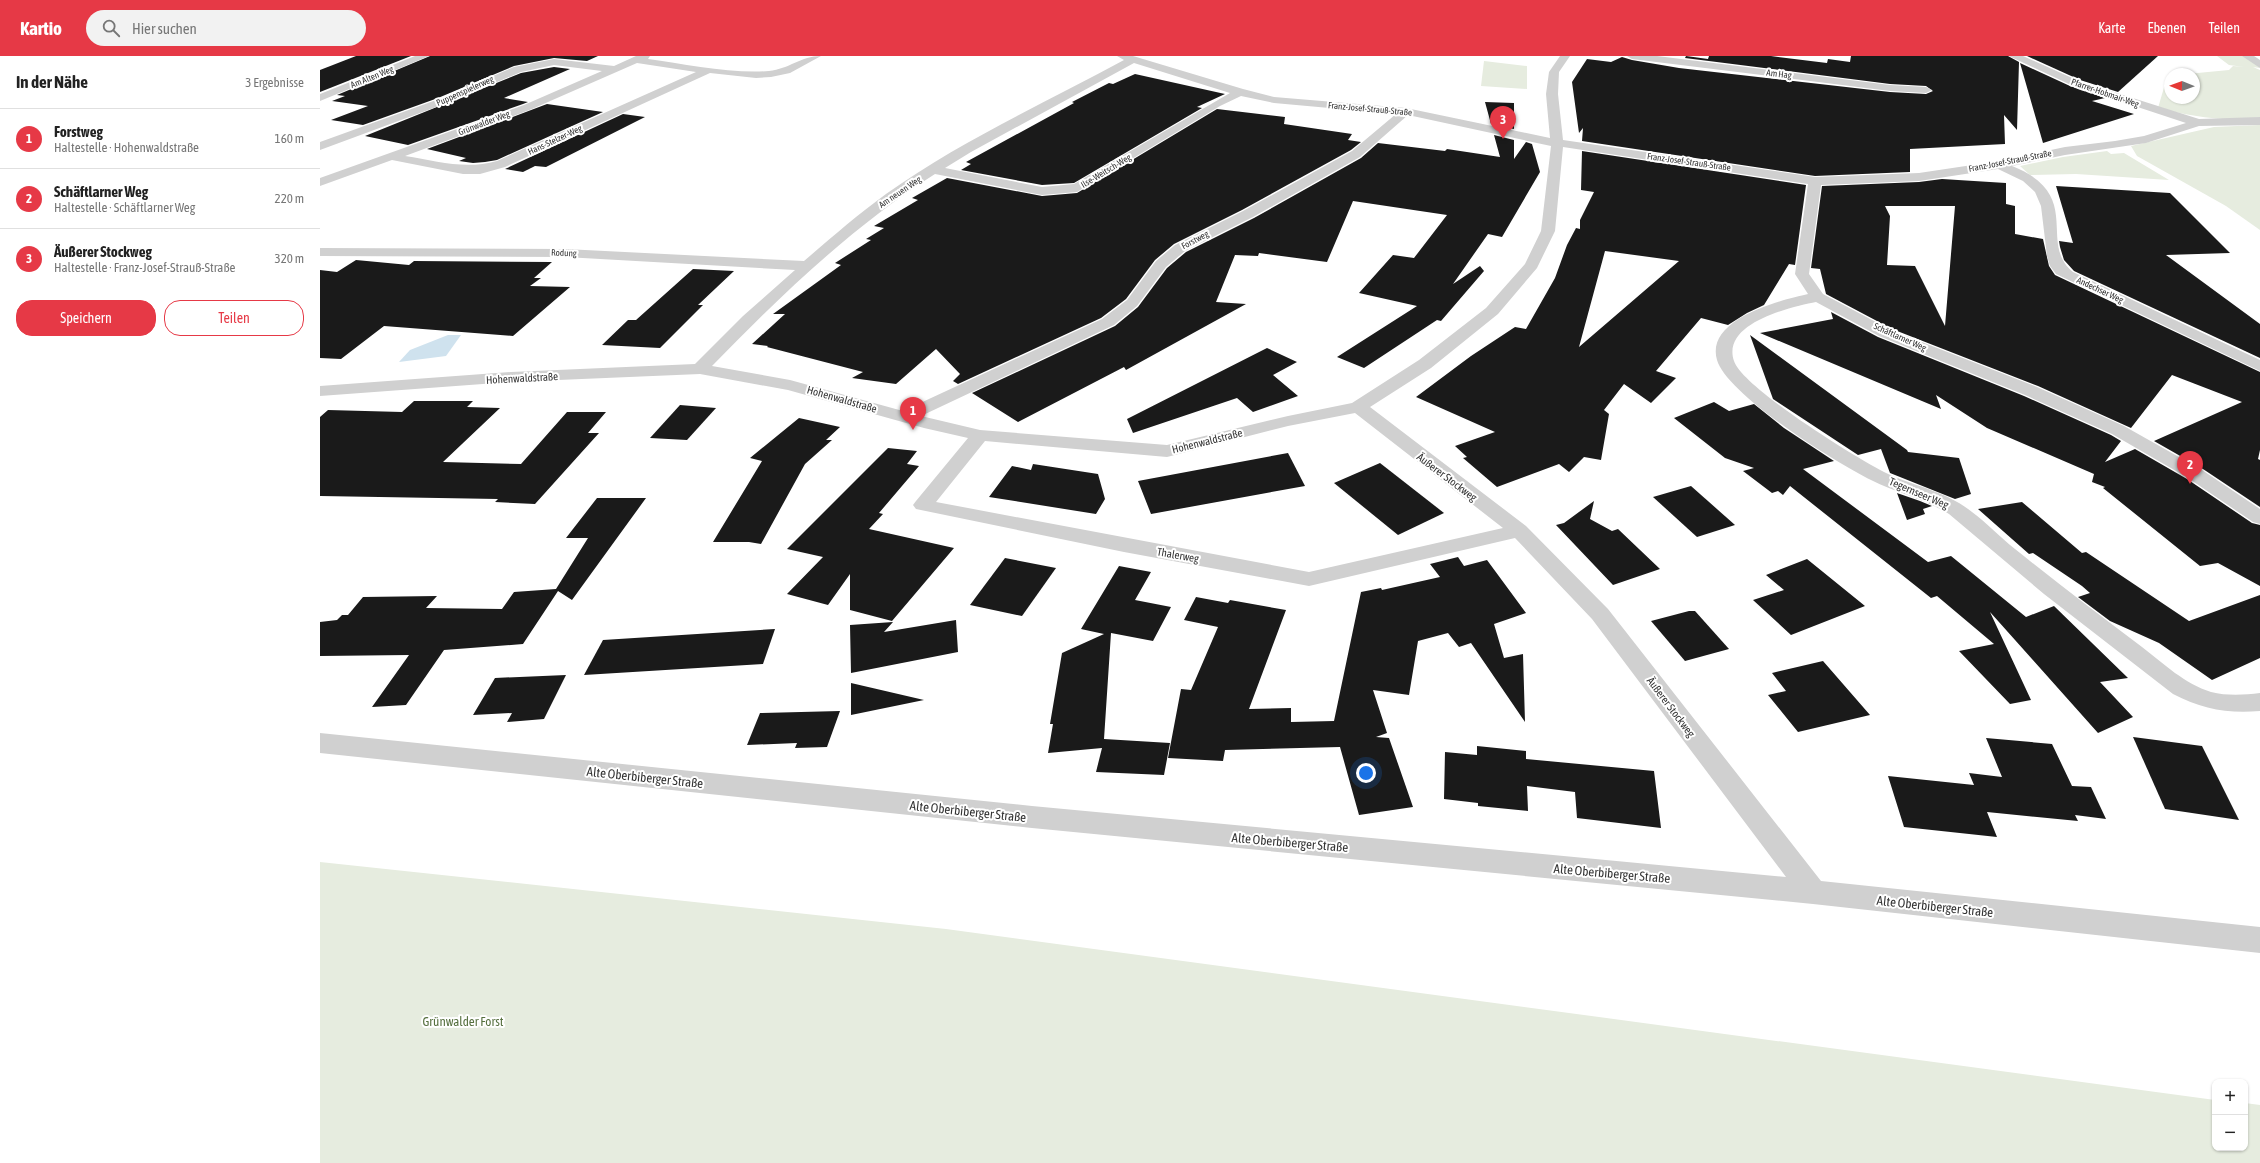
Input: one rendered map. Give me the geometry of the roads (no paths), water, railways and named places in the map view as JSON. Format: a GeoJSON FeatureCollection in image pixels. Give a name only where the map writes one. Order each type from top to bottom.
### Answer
{"type":"FeatureCollection","features":[{"type":"Feature","properties":{"kind":"street","name":"Am Alten Weg"},"geometry":{"type":"LineString","coordinates":[[320,98],[424,56]]}},
{"type":"Feature","properties":{"kind":"street"},"geometry":{"type":"LineString","coordinates":[[640,58],[709,70],[756,75],[786,71],[816,56]]}},
{"type":"Feature","properties":{"kind":"street"},"geometry":{"type":"LineString","coordinates":[[1358,407],[1425,364],[1492,311],[1532,265],[1548,231],[1557,144],[1552,94],[1554,72],[1565,56]]}},
{"type":"Feature","properties":{"kind":"street","name":"Am Hag"},"geometry":{"type":"LineString","coordinates":[[1632,56],[1890,88],[1926,90]]}},
{"type":"Feature","properties":{"kind":"street","name":"Pfarrer-Hobmair-Weg"},"geometry":{"type":"LineString","coordinates":[[2014,56],[2075,83],[2198,123]]}},
{"type":"Feature","properties":{"kind":"street"},"geometry":{"type":"LineString","coordinates":[[2248,56],[2260,58]]}},
{"type":"Feature","properties":{"kind":"street"},"geometry":{"type":"LineString","coordinates":[[2248,56],[2260,65]]}},
{"type":"Feature","properties":{"kind":"street","name":"Grünwalder Weg"},"geometry":{"type":"LineString","coordinates":[[320,182],[393,157],[528,107],[640,58]]}},
{"type":"Feature","properties":{"kind":"street","name":"Franz-Josef-Strauß-Straße"},"geometry":{"type":"LineString","coordinates":[[1127,58],[1240,92],[1274,100],[1406,111],[1530,140],[1815,181],[1911,177],[1999,165],[2065,151],[2115,145],[2146,139],[2198,123],[2260,121]]}},
{"type":"Feature","properties":{"kind":"street","name":"Am neuen Weg"},"geometry":{"type":"LineString","coordinates":[[700,369],[749,319],[855,223],[892,196],[974,145],[1127,58]]}},
{"type":"Feature","properties":{"kind":"street","name":"Puppenspielerweg"},"geometry":{"type":"LineString","coordinates":[[320,146],[444,101],[518,69],[554,62],[615,69]]}},
{"type":"Feature","properties":{"kind":"street","name":"Hans-Stelzer-Weg"},"geometry":{"type":"LineString","coordinates":[[393,157],[464,170],[480,170],[501,164],[709,70]]}},
{"type":"Feature","properties":{"kind":"street","name":"Ilse-Weitsch-Weg"},"geometry":{"type":"LineString","coordinates":[[933,170],[1042,191],[1077,188],[1216,104],[1240,92]]}},
{"type":"Feature","properties":{"kind":"street","name":"Forstweg"},"geometry":{"type":"LineString","coordinates":[[905,417],[1108,322],[1132,303],[1161,264],[1180,248],[1248,214],[1356,154],[1406,111]]}},
{"type":"Feature","properties":{"kind":"street","name":"Andechser Weg"},"geometry":{"type":"LineString","coordinates":[[1999,165],[2027,177],[2042,190],[2047,204],[2050,234],[2057,266],[2068,275],[2260,366]]}},
{"type":"Feature","properties":{"kind":"street","name":"Schäftlarner Weg"},"geometry":{"type":"LineString","coordinates":[[1815,181],[1802,274],[1818,297],[1885,332],[2031,391],[2118,430],[2195,474],[2260,518]]}},
{"type":"Feature","properties":{"kind":"street","name":"Rodung"},"geometry":{"type":"LineString","coordinates":[[320,252],[565,252],[808,266]]}},
{"type":"Feature","properties":{"kind":"street","name":"Tegernseer Weg"},"geometry":{"type":"LineString","coordinates":[[1818,297],[1784,303],[1756,314],[1733,332],[1725,344],[1725,361],[1742,382],[1783,415],[1868,472],[1952,507],[2039,580],[2173,684],[2202,698],[2226,705],[2260,702]]}},
{"type":"Feature","properties":{"kind":"street","name":"Hohenwaldstraße"},"geometry":{"type":"LineString","coordinates":[[320,391],[511,377],[700,369],[790,385],[905,417],[980,435],[1167,451],[1288,421],[1358,407]]}},
{"type":"Feature","properties":{"kind":"street","name":"Äußerer Stockweg"},"geometry":{"type":"LineString","coordinates":[[1358,407],[1519,531],[1600,614],[1813,892]]}},
{"type":"Feature","properties":{"kind":"street","name":"Thalerweg"},"geometry":{"type":"LineString","coordinates":[[980,435],[923,505],[1116,544],[1309,579],[1519,531]]}},
{"type":"Feature","properties":{"kind":"street","name":"Alte Oberbiberger Straße"},"geometry":{"type":"LineString","coordinates":[[320,743],[1040,818],[1813,892],[2260,940]]}},
{"type":"Feature","properties":{"kind":"water"},"geometry":{"type":"Polygon","coordinates":[[[448,335],[461,335],[446,356],[399,362],[410,350],[448,335]]]}},
{"type":"Feature","properties":{"kind":"place","name":"Äußerer Stockweg"},"geometry":{"type":"Point","coordinates":[1503,139]}},
{"type":"Feature","properties":{"kind":"place","name":"Forstweg"},"geometry":{"type":"Point","coordinates":[913,430]}},
{"type":"Feature","properties":{"kind":"place","name":"Schäftlarner Weg"},"geometry":{"type":"Point","coordinates":[2190,484]}},
{"type":"Feature","properties":{"kind":"park label","name":"Grünwalder Forst"},"geometry":{"type":"Point","coordinates":[463,1021]}}]}
